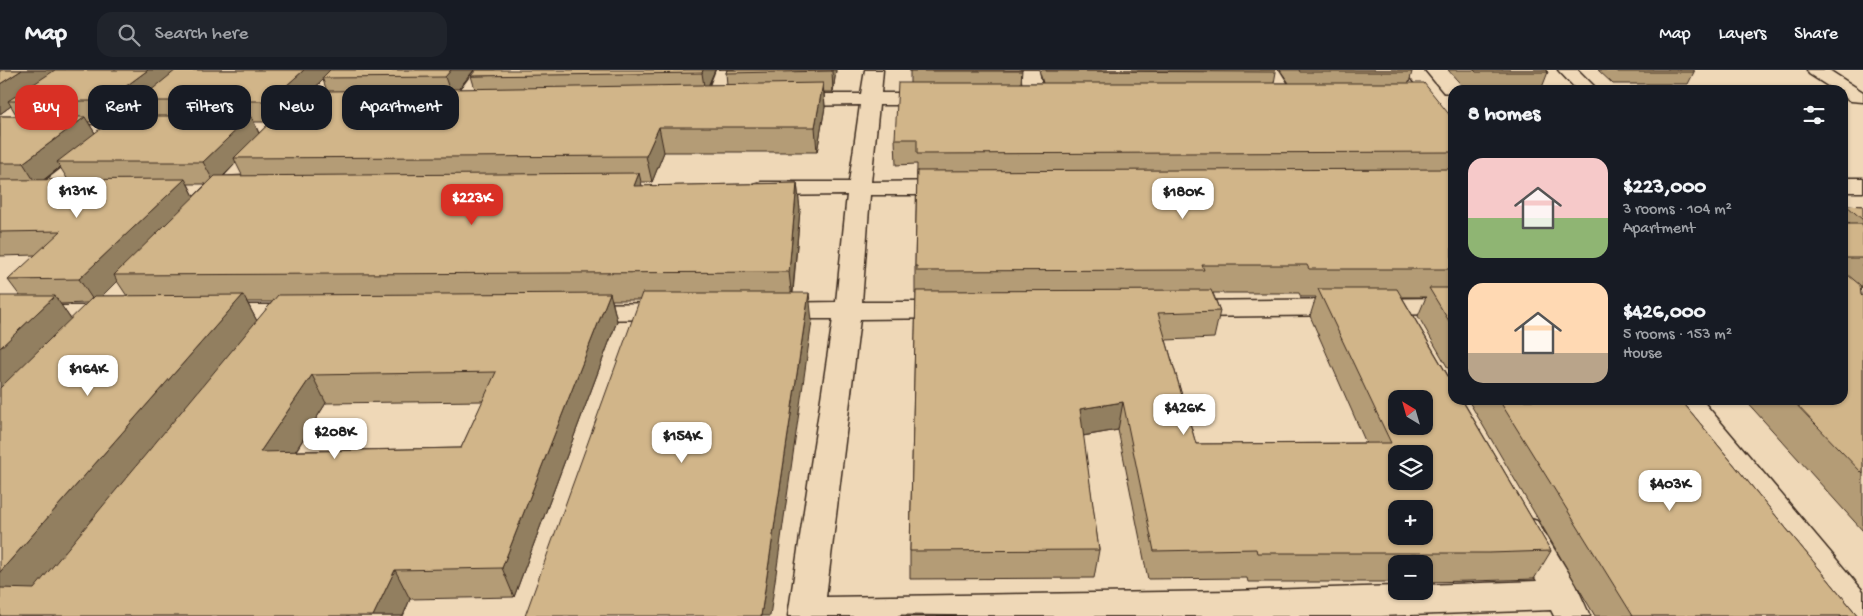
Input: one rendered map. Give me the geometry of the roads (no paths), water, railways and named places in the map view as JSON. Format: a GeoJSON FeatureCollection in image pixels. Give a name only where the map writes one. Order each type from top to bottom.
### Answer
{"type":"FeatureCollection","features":[{"type":"Feature","properties":{"kind":"street"},"geometry":{"type":"LineString","coordinates":[[459,104],[468,104],[485,70]]}},
{"type":"Feature","properties":{"kind":"street"},"geometry":{"type":"LineString","coordinates":[[694,102],[724,101],[725,70]]}},
{"type":"Feature","properties":{"kind":"street"},"geometry":{"type":"LineString","coordinates":[[874,70],[859,188],[848,310],[806,614],[1235,611],[1567,605],[1509,502]]}},
{"type":"Feature","properties":{"kind":"street"},"geometry":{"type":"LineString","coordinates":[[1030,70],[1034,99]]}},
{"type":"Feature","properties":{"kind":"street"},"geometry":{"type":"LineString","coordinates":[[1270,70],[1288,100]]}},
{"type":"Feature","properties":{"kind":"street"},"geometry":{"type":"LineString","coordinates":[[1413,70],[1445,100]]}},
{"type":"Feature","properties":{"kind":"street"},"geometry":{"type":"LineString","coordinates":[[1566,70],[1582,85]]}},
{"type":"Feature","properties":{"kind":"street"},"geometry":{"type":"LineString","coordinates":[[1816,70],[1837,85]]}},
{"type":"Feature","properties":{"kind":"street"},"geometry":{"type":"LineString","coordinates":[[773,100],[957,99]]}},
{"type":"Feature","properties":{"kind":"street"},"geometry":{"type":"LineString","coordinates":[[1391,100],[1445,100]]}},
{"type":"Feature","properties":{"kind":"street"},"geometry":{"type":"LineString","coordinates":[[0,125],[15,115]]}},
{"type":"Feature","properties":{"kind":"street"},"geometry":{"type":"LineString","coordinates":[[0,130],[124,132]]}},
{"type":"Feature","properties":{"kind":"street"},"geometry":{"type":"LineString","coordinates":[[74,193],[35,193],[129,130]]}},
{"type":"Feature","properties":{"kind":"street"},"geometry":{"type":"LineString","coordinates":[[1848,185],[1863,185]]}},
{"type":"Feature","properties":{"kind":"street"},"geometry":{"type":"LineString","coordinates":[[740,189],[978,188]]}},
{"type":"Feature","properties":{"kind":"street"},"geometry":{"type":"LineString","coordinates":[[82,334],[124,292]]}},
{"type":"Feature","properties":{"kind":"street"},"geometry":{"type":"LineString","coordinates":[[1153,309],[1404,320],[1448,307]]}},
{"type":"Feature","properties":{"kind":"street"},"geometry":{"type":"LineString","coordinates":[[752,311],[976,310]]}},
{"type":"Feature","properties":{"kind":"street"},"geometry":{"type":"LineString","coordinates":[[548,312],[631,325],[694,311]]}},
{"type":"Feature","properties":{"kind":"street"},"geometry":{"type":"LineString","coordinates":[[188,313],[322,313]]}},
{"type":"Feature","properties":{"kind":"street"},"geometry":{"type":"LineString","coordinates":[[258,344],[283,313]]}},
{"type":"Feature","properties":{"kind":"street"},"geometry":{"type":"LineString","coordinates":[[0,314],[141,314]]}},
{"type":"Feature","properties":{"kind":"street"},"geometry":{"type":"LineString","coordinates":[[1690,405],[1862,616]]}}]}
